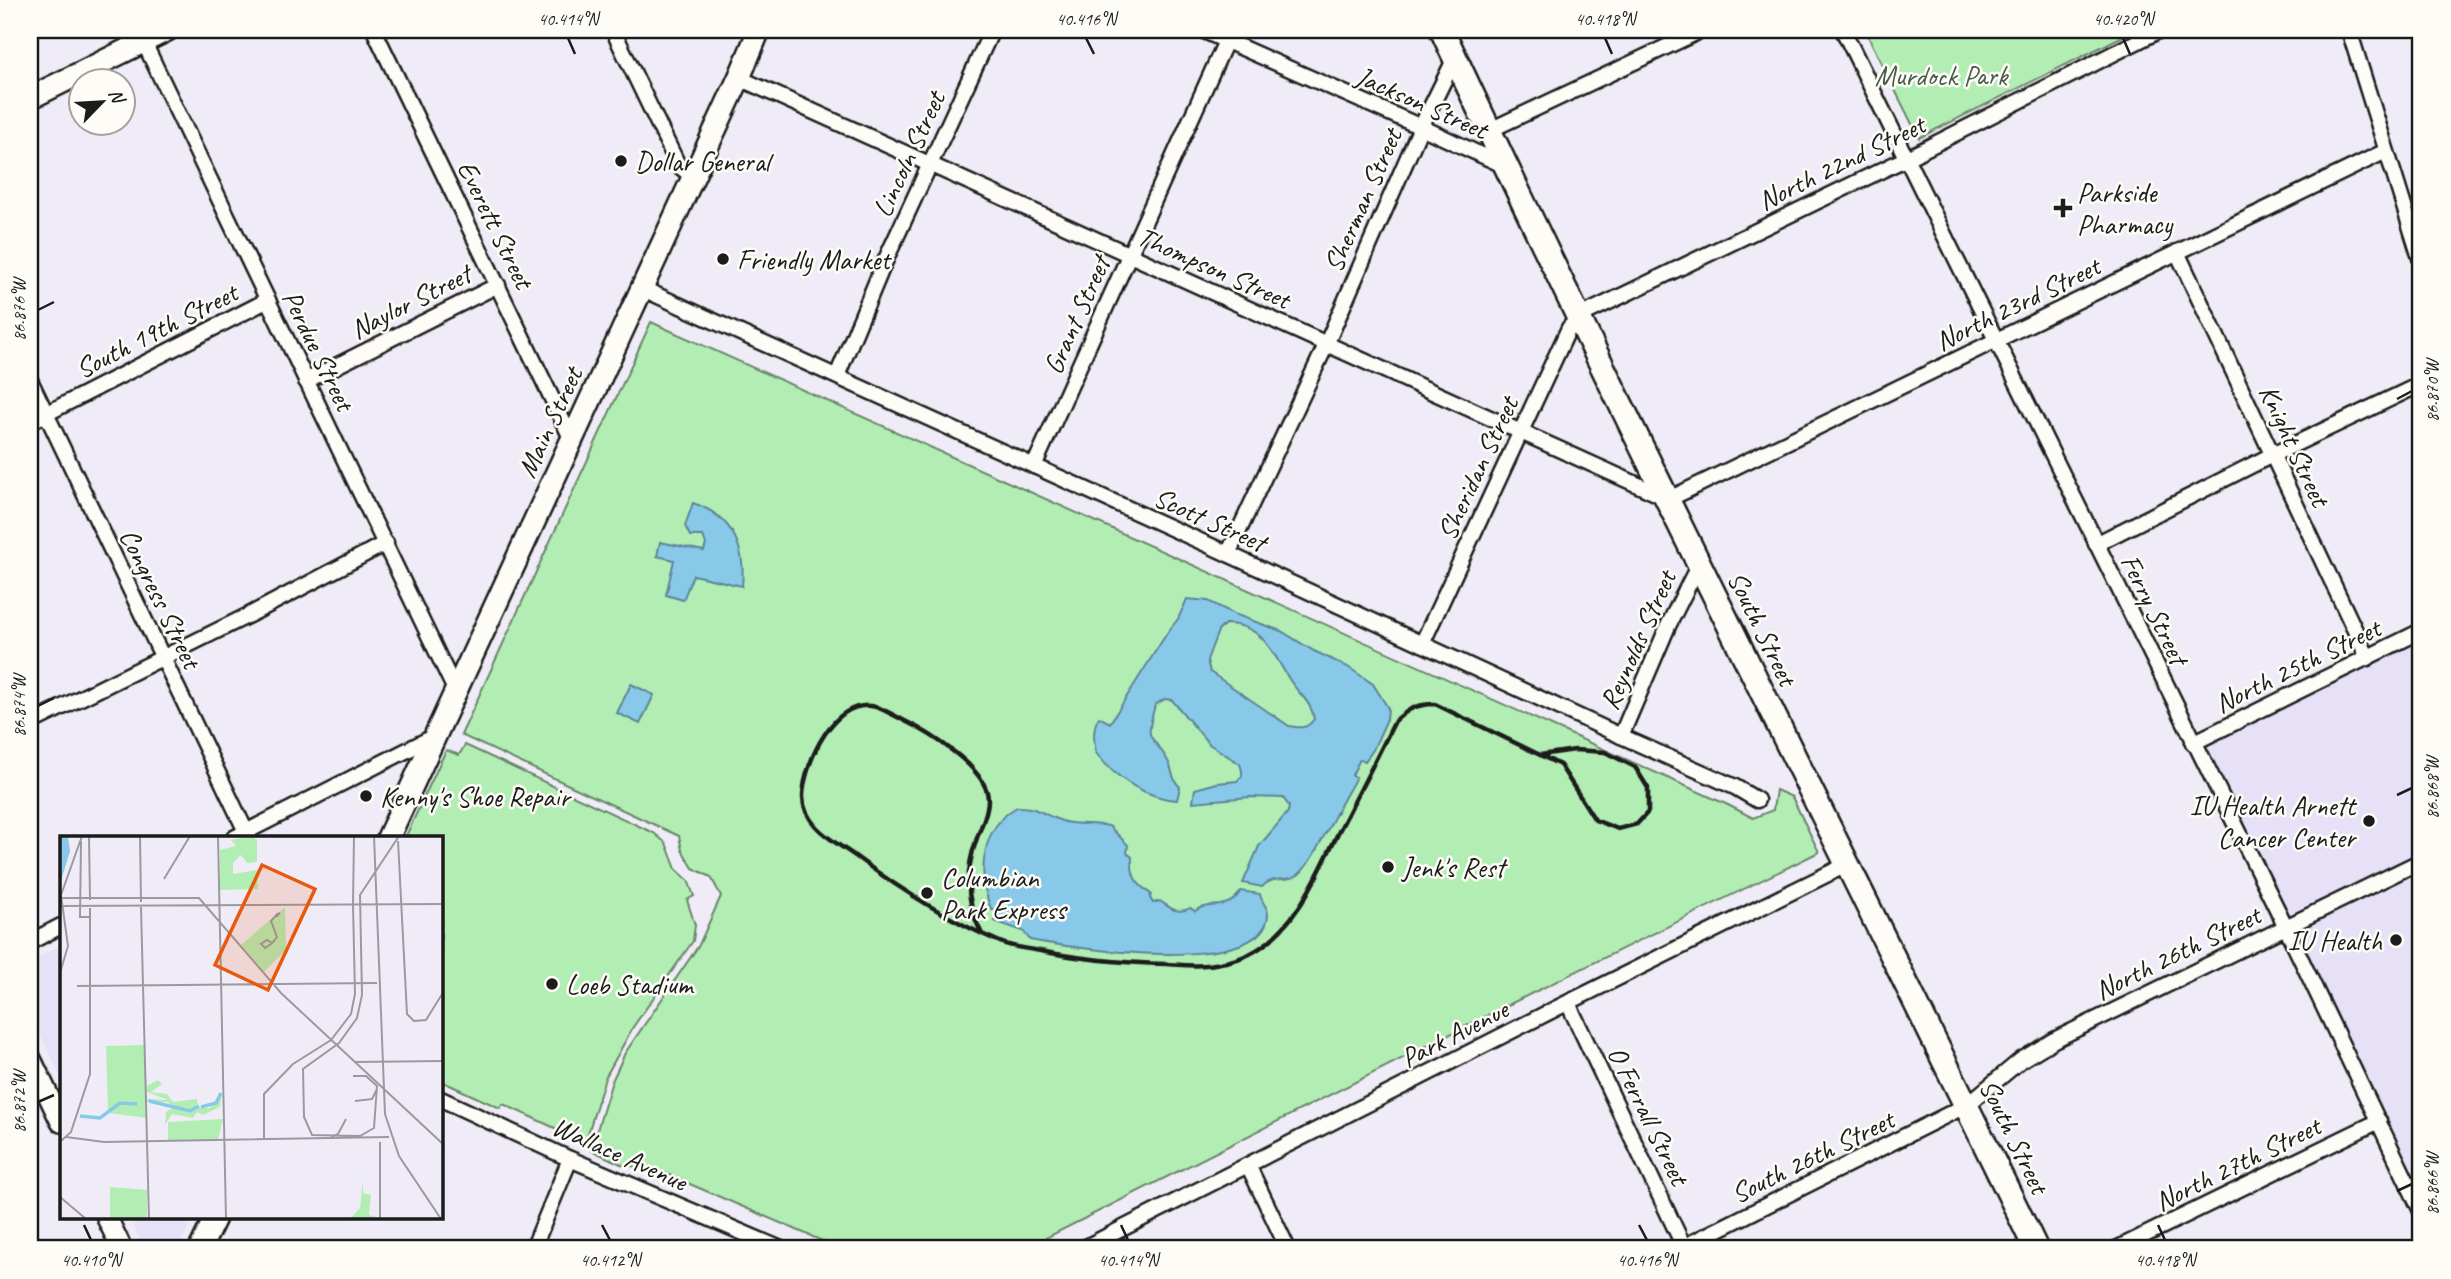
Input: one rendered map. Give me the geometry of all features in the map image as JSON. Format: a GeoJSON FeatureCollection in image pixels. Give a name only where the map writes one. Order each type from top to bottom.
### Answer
{"type":"FeatureCollection","features":[{"type":"Feature","properties":{"kind":"main road"},"geometry":{"type":"LineString","coordinates":[[30,98],[141,35],[167,30]]}},
{"type":"Feature","properties":{"kind":"main road","name":"Main Street"},"geometry":{"type":"LineString","coordinates":[[389,836],[759,30]]}},
{"type":"Feature","properties":{"kind":"main road","name":"South Street"},"geometry":{"type":"LineString","coordinates":[[1442,30],[1699,564],[2036,1249]]}},
{"type":"Feature","properties":{"kind":"main road"},"geometry":{"type":"LineString","coordinates":[[200,1249],[214,1220]]}},
{"type":"Feature","properties":{"kind":"street","name":"Everett Street"},"geometry":{"type":"LineString","coordinates":[[374,30],[572,440]]}},
{"type":"Feature","properties":{"kind":"street"},"geometry":{"type":"LineString","coordinates":[[613,30],[678,165],[692,176]]}},
{"type":"Feature","properties":{"kind":"street","name":"Lincoln Street"},"geometry":{"type":"LineString","coordinates":[[837,376],[882,268],[992,30]]}},
{"type":"Feature","properties":{"kind":"street","name":"Jackson Street"},"geometry":{"type":"LineString","coordinates":[[1202,30],[1228,35],[1507,168]]}},
{"type":"Feature","properties":{"kind":"street"},"geometry":{"type":"LineString","coordinates":[[1490,131],[1702,30]]}},
{"type":"Feature","properties":{"kind":"street","name":"Ferry Street"},"geometry":{"type":"LineString","coordinates":[[1843,30],[2285,926],[2421,1211]]}},
{"type":"Feature","properties":{"kind":"street","name":"North 22nd Street"},"geometry":{"type":"LineString","coordinates":[[1580,316],[1907,158],[2160,30]]}},
{"type":"Feature","properties":{"kind":"street"},"geometry":{"type":"LineString","coordinates":[[2349,30],[2421,261]]}},
{"type":"Feature","properties":{"kind":"street","name":"Perdue Street"},"geometry":{"type":"LineString","coordinates":[[141,35],[456,692]]}},
{"type":"Feature","properties":{"kind":"street","name":"Grant Street"},"geometry":{"type":"LineString","coordinates":[[1034,466],[1228,35]]}},
{"type":"Feature","properties":{"kind":"street","name":"Sherman Street"},"geometry":{"type":"LineString","coordinates":[[1227,554],[1326,345],[1421,127],[1455,58]]}},
{"type":"Feature","properties":{"kind":"street","name":"Thompson Street"},"geometry":{"type":"LineString","coordinates":[[739,78],[1669,499]]}},
{"type":"Feature","properties":{"kind":"street","name":"North 23rd Street"},"geometry":{"type":"LineString","coordinates":[[1669,499],[2386,151]]}},
{"type":"Feature","properties":{"kind":"street","name":"Knight Street"},"geometry":{"type":"LineString","coordinates":[[2177,252],[2368,658]]}},
{"type":"Feature","properties":{"kind":"street","name":"Naylor Street"},"geometry":{"type":"LineString","coordinates":[[306,381],[498,285]]}},
{"type":"Feature","properties":{"kind":"street","name":"Scott Street"},"geometry":{"type":"LineString","coordinates":[[641,288],[1735,787],[1757,800]]}},
{"type":"Feature","properties":{"kind":"street","name":"South 19th Street"},"geometry":{"type":"LineString","coordinates":[[30,422],[268,300]]}},
{"type":"Feature","properties":{"kind":"street","name":"Sheridan Street"},"geometry":{"type":"LineString","coordinates":[[1423,644],[1569,328],[1580,316]]}},
{"type":"Feature","properties":{"kind":"street","name":"Congress Street"},"geometry":{"type":"LineString","coordinates":[[30,380],[163,656],[243,836]]}},
{"type":"Feature","properties":{"kind":"street"},"geometry":{"type":"LineString","coordinates":[[2096,544],[2272,454],[2421,384]]}},
{"type":"Feature","properties":{"kind":"street"},"geometry":{"type":"LineString","coordinates":[[30,723],[386,544]]}},
{"type":"Feature","properties":{"kind":"street","name":"Reynolds Street"},"geometry":{"type":"LineString","coordinates":[[1621,736],[1668,626],[1699,564]]}},
{"type":"Feature","properties":{"kind":"street","name":"North 25th Street"},"geometry":{"type":"LineString","coordinates":[[2193,743],[2421,631]]}},
{"type":"Feature","properties":{"kind":"street"},"geometry":{"type":"LineString","coordinates":[[243,836],[436,736]]}},
{"type":"Feature","properties":{"kind":"street","name":"North 26th Street"},"geometry":{"type":"LineString","coordinates":[[1967,1105],[2021,1060],[2054,1040],[2421,861]]}},
{"type":"Feature","properties":{"kind":"street","name":"Park Avenue"},"geometry":{"type":"LineString","coordinates":[[1083,1249],[1567,1003],[1848,864]]}},
{"type":"Feature","properties":{"kind":"street"},"geometry":{"type":"LineString","coordinates":[[30,942],[60,927]]}},
{"type":"Feature","properties":{"kind":"street","name":"O Ferrall Street"},"geometry":{"type":"LineString","coordinates":[[1567,1003],[1683,1248]]}},
{"type":"Feature","properties":{"kind":"street"},"geometry":{"type":"LineString","coordinates":[[30,1057],[36,1088],[60,1121]]}},
{"type":"Feature","properties":{"kind":"street","name":"Wallace Avenue"},"geometry":{"type":"LineString","coordinates":[[443,1100],[570,1159],[781,1249]]}},
{"type":"Feature","properties":{"kind":"street","name":"South 26th Street"},"geometry":{"type":"LineString","coordinates":[[1683,1248],[1967,1105]]}},
{"type":"Feature","properties":{"kind":"street","name":"North 27th Street"},"geometry":{"type":"LineString","coordinates":[[2116,1249],[2379,1121]]}},
{"type":"Feature","properties":{"kind":"street"},"geometry":{"type":"LineString","coordinates":[[533,1249],[570,1159]]}},
{"type":"Feature","properties":{"kind":"street"},"geometry":{"type":"LineString","coordinates":[[1248,1165],[1288,1249]]}},
{"type":"Feature","properties":{"kind":"street"},"geometry":{"type":"LineString","coordinates":[[108,1220],[122,1249]]}},
{"type":"Feature","properties":{"kind":"shaded area"},"geometry":{"type":"Polygon","coordinates":[[[2421,631],[2421,1211],[2193,743],[2421,631]]]}},
{"type":"Feature","properties":{"kind":"shaded area"},"geometry":{"type":"Polygon","coordinates":[[[60,946],[60,1076],[30,1013],[30,961],[60,946]]]}},
{"type":"Feature","properties":{"kind":"shaded area"},"geometry":{"type":"Polygon","coordinates":[[[130,1220],[192,1220],[178,1249],[145,1249],[130,1220]]]}},
{"type":"Feature","properties":{"kind":"green space","name":"Murdock Park"},"geometry":{"type":"Polygon","coordinates":[[[1865,30],[2135,30],[1919,138],[1865,30]]]}},
{"type":"Feature","properties":{"kind":"green space"},"geometry":{"type":"Polygon","coordinates":[[[651,322],[1753,818],[1773,810],[1776,790],[1792,797],[1819,852],[1024,1249],[841,1249],[655,1169],[623,1165],[591,1150],[612,1081],[625,1053],[699,945],[721,896],[711,877],[693,868],[682,850],[679,836],[461,735],[651,322]]]}},
{"type":"Feature","properties":{"kind":"green space","name":"Loeb Stadium"},"geometry":{"type":"Polygon","coordinates":[[[465,745],[654,833],[666,843],[676,869],[688,880],[694,896],[687,900],[695,925],[693,941],[633,1027],[605,1078],[586,1140],[503,1104],[500,1108],[443,1082],[443,836],[406,836],[446,750],[459,755],[465,745]]]}},
{"type":"Feature","properties":{"kind":"water"},"geometry":{"type":"Polygon","coordinates":[[[693,503],[718,516],[734,535],[742,558],[742,586],[693,575],[683,600],[666,595],[674,560],[657,556],[660,542],[704,551],[706,544],[703,536],[690,536],[685,526],[693,503]]]}},
{"type":"Feature","properties":{"kind":"water"},"geometry":{"type":"Polygon","coordinates":[[[1187,599],[1208,601],[1234,614],[1281,631],[1348,667],[1373,684],[1388,708],[1387,719],[1373,750],[1365,761],[1360,759],[1352,775],[1356,777],[1317,848],[1298,875],[1270,881],[1262,887],[1243,883],[1259,846],[1288,812],[1289,806],[1283,798],[1250,797],[1193,802],[1195,789],[1237,781],[1242,776],[1242,771],[1240,764],[1209,744],[1172,700],[1165,699],[1155,705],[1150,732],[1180,787],[1177,800],[1154,795],[1132,785],[1112,771],[1096,753],[1094,730],[1099,717],[1110,723],[1178,619],[1187,599]],[[1225,624],[1218,631],[1207,660],[1210,672],[1289,726],[1309,725],[1314,719],[1311,708],[1273,652],[1259,635],[1239,625],[1225,624]]]}},
{"type":"Feature","properties":{"kind":"water"},"geometry":{"type":"Polygon","coordinates":[[[631,684],[654,695],[640,724],[617,713],[631,684]]]}},
{"type":"Feature","properties":{"kind":"water"},"geometry":{"type":"Polygon","coordinates":[[[1017,807],[1037,810],[1065,822],[1109,826],[1128,845],[1127,853],[1132,857],[1135,878],[1151,894],[1153,903],[1160,901],[1174,910],[1190,908],[1195,911],[1230,902],[1241,891],[1260,894],[1268,914],[1259,934],[1236,946],[1202,952],[1163,954],[1084,948],[1030,940],[1023,931],[994,921],[999,914],[996,909],[991,909],[984,881],[985,852],[989,839],[996,826],[1017,807]]]}},
{"type":"Feature","properties":{"kind":"railway"},"geometry":{"type":"LineString","coordinates":[[982,934],[977,923],[973,911],[969,888],[972,853],[988,805],[986,788],[979,776],[941,742],[886,711],[861,706],[847,711],[824,734],[809,766],[803,795],[804,806],[813,824],[925,904],[962,924],[981,933],[1000,942],[1068,956],[1134,963],[1215,964],[1246,956],[1270,940],[1284,927],[1306,896],[1395,721],[1418,706],[1435,704],[1540,755],[1575,750],[1605,752],[1635,767],[1648,788],[1648,812],[1637,824],[1618,829],[1595,820],[1560,765],[1540,755]]}},
{"type":"Feature","properties":{"kind":"place","name":"Dollar General"},"geometry":{"type":"Point","coordinates":[621,161]}},
{"type":"Feature","properties":{"kind":"place","name":"Parkside Pharmacy"},"geometry":{"type":"Point","coordinates":[2063,208]}},
{"type":"Feature","properties":{"kind":"place","name":"Friendly Market"},"geometry":{"type":"Point","coordinates":[723,259]}},
{"type":"Feature","properties":{"kind":"place","name":"Kenny's Shoe Repair"},"geometry":{"type":"Point","coordinates":[366,796]}},
{"type":"Feature","properties":{"kind":"place","name":"IU Health Arnett Cancer Center"},"geometry":{"type":"Point","coordinates":[2369,821]}},
{"type":"Feature","properties":{"kind":"place","name":"Jenk's Rest"},"geometry":{"type":"Point","coordinates":[1388,867]}},
{"type":"Feature","properties":{"kind":"place","name":"Columbian Park Express"},"geometry":{"type":"Point","coordinates":[927,893]}},
{"type":"Feature","properties":{"kind":"place","name":"IU Health"},"geometry":{"type":"Point","coordinates":[2396,940]}},
{"type":"Feature","properties":{"kind":"place","name":"Loeb Stadium"},"geometry":{"type":"Point","coordinates":[552,984]}}]}
